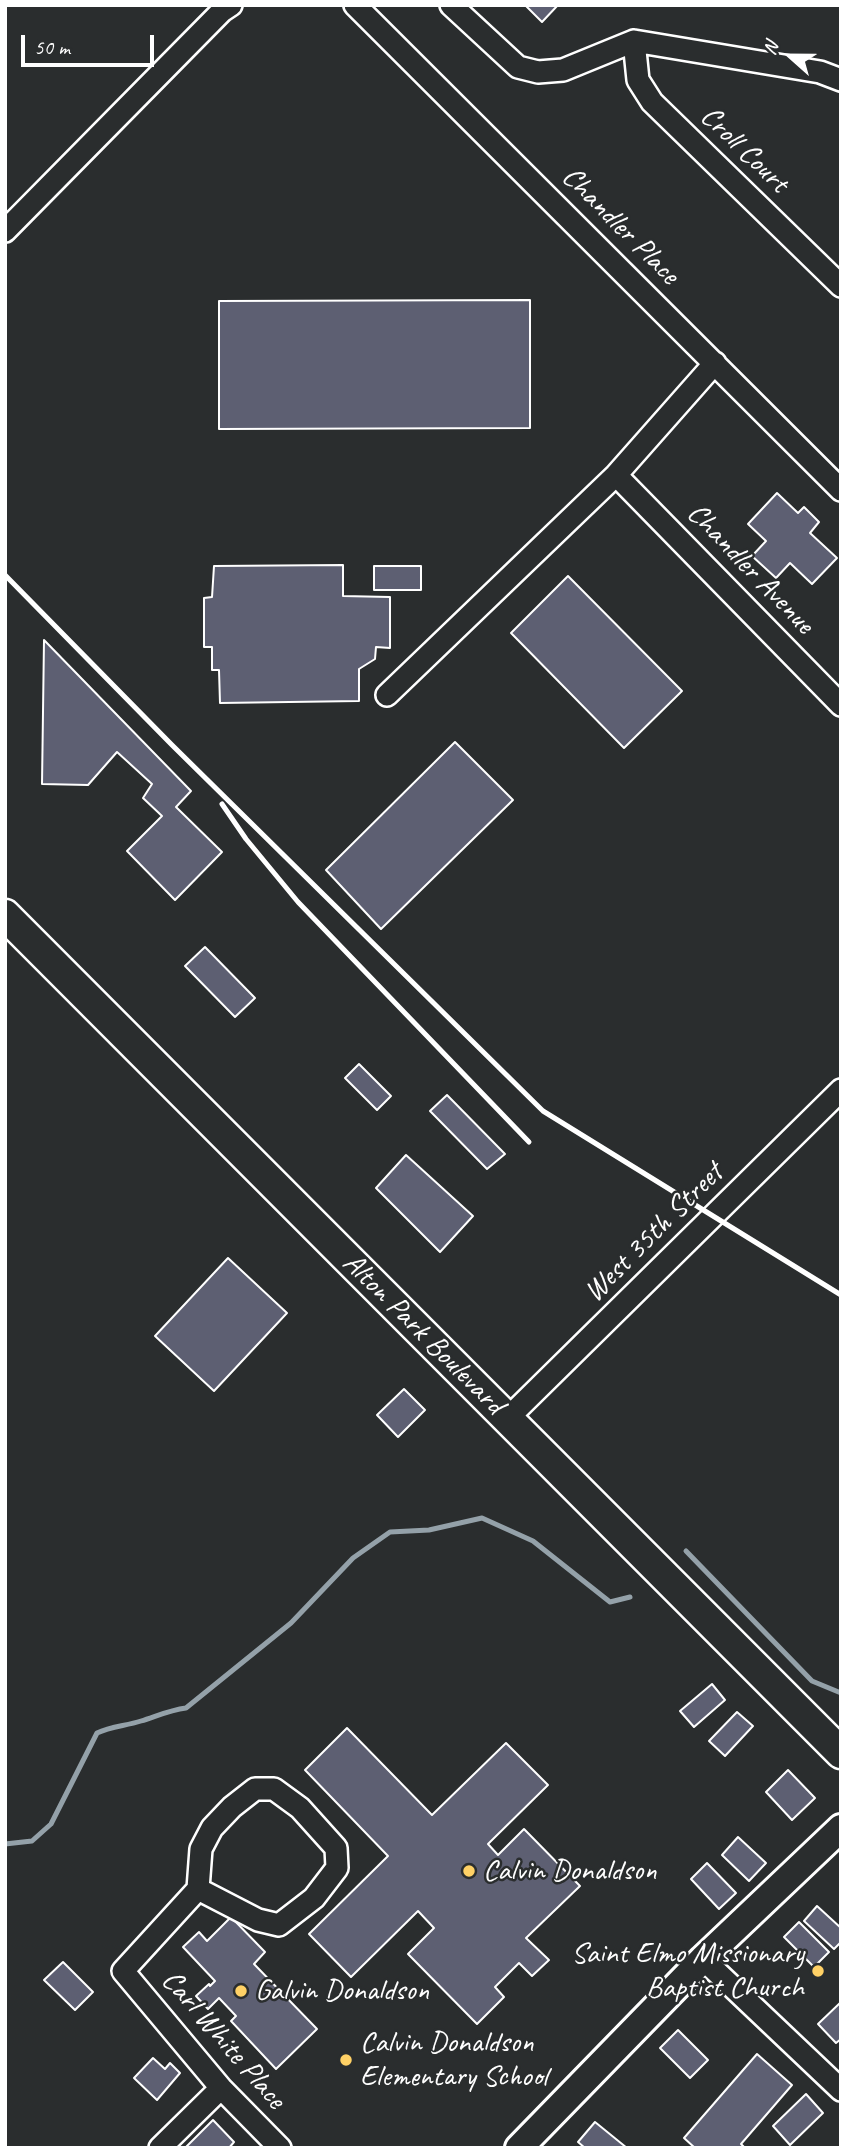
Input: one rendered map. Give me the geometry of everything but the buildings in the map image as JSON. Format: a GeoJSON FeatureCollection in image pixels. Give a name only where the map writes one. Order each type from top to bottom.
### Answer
{"type":"FeatureCollection","features":[{"type":"Feature","properties":{"kind":"main road","name":"Alton Park Boulevard"},"geometry":{"type":"LineString","coordinates":[[5,915],[841,1753]]}},
{"type":"Feature","properties":{"kind":"street"},"geometry":{"type":"LineString","coordinates":[[5,231],[222,11],[231,5]]}},
{"type":"Feature","properties":{"kind":"street","name":"Chandler Place"},"geometry":{"type":"LineString","coordinates":[[355,5],[841,490]]}},
{"type":"Feature","properties":{"kind":"street"},"geometry":{"type":"LineString","coordinates":[[451,5],[518,67],[538,72],[563,70],[634,41]]}},
{"type":"Feature","properties":{"kind":"street","name":"Croll Court"},"geometry":{"type":"LineString","coordinates":[[841,80],[820,72],[634,41],[638,80],[652,102],[841,286]]}},
{"type":"Feature","properties":{"kind":"street"},"geometry":{"type":"LineString","coordinates":[[387,695],[616,475],[715,363]]}},
{"type":"Feature","properties":{"kind":"street","name":"Chandler Avenue"},"geometry":{"type":"LineString","coordinates":[[616,475],[841,705]]}},
{"type":"Feature","properties":{"kind":"street","name":"West 35th Street"},"geometry":{"type":"LineString","coordinates":[[508,1418],[839,1094]]}},
{"type":"Feature","properties":{"kind":"street"},"geometry":{"type":"LineString","coordinates":[[255,1789],[274,1789],[300,1808],[336,1848],[337,1868],[314,1898],[279,1925],[258,1920],[198,1889],[201,1849],[212,1828],[232,1807],[255,1789]]}},
{"type":"Feature","properties":{"kind":"street"},"geometry":{"type":"LineString","coordinates":[[519,2148],[703,1959],[841,1828]]}},
{"type":"Feature","properties":{"kind":"street","name":"Carl White Place"},"geometry":{"type":"LineString","coordinates":[[198,1889],[123,1971],[221,2088],[280,2148]]}},
{"type":"Feature","properties":{"kind":"street"},"geometry":{"type":"LineString","coordinates":[[703,1959],[841,2090]]}},
{"type":"Feature","properties":{"kind":"street"},"geometry":{"type":"LineString","coordinates":[[160,2148],[221,2088]]}},
{"type":"Feature","properties":{"kind":"waterway"},"geometry":{"type":"LineString","coordinates":[[5,1844],[32,1841],[51,1824],[97,1733],[186,1708],[291,1623],[353,1558],[390,1532],[429,1530],[482,1518],[533,1541],[610,1602],[630,1597]]}},
{"type":"Feature","properties":{"kind":"waterway"},"geometry":{"type":"LineString","coordinates":[[686,1551],[812,1681],[841,1693]]}},
{"type":"Feature","properties":{"kind":"railway"},"geometry":{"type":"LineString","coordinates":[[5,575],[172,745],[543,1111],[841,1295]]}},
{"type":"Feature","properties":{"kind":"railway"},"geometry":{"type":"LineString","coordinates":[[222,804],[246,839],[298,902],[529,1142]]}},
{"type":"Feature","properties":{"kind":"place","name":"Calvin Donaldson"},"geometry":{"type":"Point","coordinates":[469,1871]}},
{"type":"Feature","properties":{"kind":"place","name":"Saint Elmo Missionary Baptist Church"},"geometry":{"type":"Point","coordinates":[818,1971]}},
{"type":"Feature","properties":{"kind":"place","name":"Galvin Donaldson"},"geometry":{"type":"Point","coordinates":[241,1991]}},
{"type":"Feature","properties":{"kind":"place","name":"Calvin Donaldson Elementary School"},"geometry":{"type":"Point","coordinates":[346,2060]}}]}
